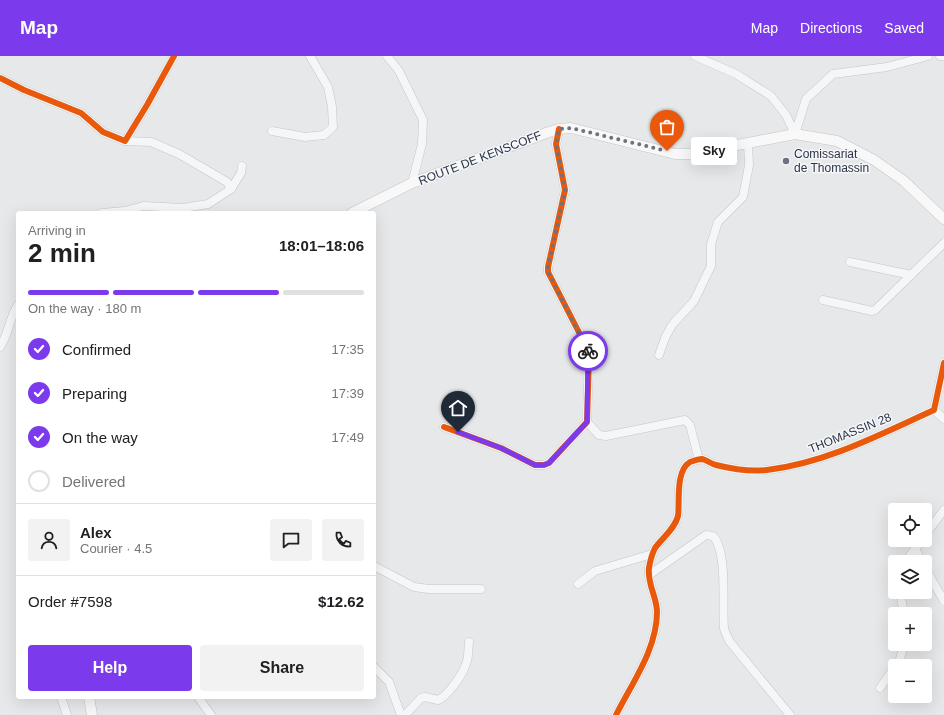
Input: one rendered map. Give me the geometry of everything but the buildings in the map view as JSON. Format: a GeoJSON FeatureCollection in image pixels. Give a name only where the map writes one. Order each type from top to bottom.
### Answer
{"type":"FeatureCollection","features":[{"type":"Feature","properties":{"kind":"main road","name":"ROUTE DE KENSCOFF"},"geometry":{"type":"LineString","coordinates":[[356,211],[412,183],[559,129],[571,128],[675,154],[690,154],[796,134],[837,141],[874,160],[904,181],[944,219]]}},
{"type":"Feature","properties":{"kind":"main road"},"geometry":{"type":"LineString","coordinates":[[89,699],[92,715]]}},
{"type":"Feature","properties":{"kind":"street"},"geometry":{"type":"LineString","coordinates":[[125,141],[174,56]]}},
{"type":"Feature","properties":{"kind":"street"},"geometry":{"type":"LineString","coordinates":[[272,131],[305,137],[324,135],[332,127],[332,107],[328,87],[310,56]]}},
{"type":"Feature","properties":{"kind":"street"},"geometry":{"type":"LineString","coordinates":[[387,56],[399,71],[424,120],[422,144],[412,183]]}},
{"type":"Feature","properties":{"kind":"street"},"geometry":{"type":"LineString","coordinates":[[696,56],[736,74],[771,96],[786,115],[796,134]]}},
{"type":"Feature","properties":{"kind":"street"},"geometry":{"type":"LineString","coordinates":[[796,134],[806,99],[833,74],[887,67],[928,56]]}},
{"type":"Feature","properties":{"kind":"street"},"geometry":{"type":"LineString","coordinates":[[0,78],[24,90],[81,113],[103,132],[125,141],[151,142],[179,154],[227,182],[231,189]]}},
{"type":"Feature","properties":{"kind":"street"},"geometry":{"type":"LineString","coordinates":[[444,426],[501,448],[535,465],[544,465],[549,463],[587,422],[588,350],[548,272],[565,190],[556,144],[559,129]]}},
{"type":"Feature","properties":{"kind":"street"},"geometry":{"type":"LineString","coordinates":[[659,354],[665,338],[672,326],[694,301],[711,266],[712,244],[718,222],[743,197],[749,165],[748,144]]}},
{"type":"Feature","properties":{"kind":"street"},"geometry":{"type":"LineString","coordinates":[[125,211],[143,206],[183,208],[208,204],[231,189],[240,173],[242,166]]}},
{"type":"Feature","properties":{"kind":"street"},"geometry":{"type":"LineString","coordinates":[[823,300],[875,310],[944,243]]}},
{"type":"Feature","properties":{"kind":"street"},"geometry":{"type":"LineString","coordinates":[[850,262],[911,275]]}},
{"type":"Feature","properties":{"kind":"street"},"geometry":{"type":"LineString","coordinates":[[0,347],[5,340],[13,312],[16,308]]}},
{"type":"Feature","properties":{"kind":"street"},"geometry":{"type":"LineString","coordinates":[[944,363],[934,410],[944,419]]}},
{"type":"Feature","properties":{"kind":"street","name":"THOMASSIN 28"},"geometry":{"type":"LineString","coordinates":[[699,460],[715,465],[747,470],[766,470],[817,460],[881,434],[934,410]]}},
{"type":"Feature","properties":{"kind":"street"},"geometry":{"type":"LineString","coordinates":[[587,422],[599,435],[602,436],[685,420],[690,425],[699,460],[689,462],[684,468],[679,493],[678,518],[652,554],[649,584],[657,608],[656,632],[653,644],[616,715]]}},
{"type":"Feature","properties":{"kind":"street"},"geometry":{"type":"LineString","coordinates":[[932,526],[944,510]]}},
{"type":"Feature","properties":{"kind":"street"},"geometry":{"type":"LineString","coordinates":[[649,575],[706,536],[713,536],[717,540],[720,552],[724,585],[724,630],[730,642],[790,715]]}},
{"type":"Feature","properties":{"kind":"street"},"geometry":{"type":"LineString","coordinates":[[910,555],[915,549],[918,555]]}},
{"type":"Feature","properties":{"kind":"street"},"geometry":{"type":"LineString","coordinates":[[578,584],[595,572],[652,554]]}},
{"type":"Feature","properties":{"kind":"street"},"geometry":{"type":"LineString","coordinates":[[376,567],[414,587],[429,589],[481,589]]}},
{"type":"Feature","properties":{"kind":"street"},"geometry":{"type":"LineString","coordinates":[[932,580],[944,601]]}},
{"type":"Feature","properties":{"kind":"street"},"geometry":{"type":"LineString","coordinates":[[405,715],[416,701],[421,698],[425,697],[438,700],[445,696],[463,672],[467,662],[469,642]]}},
{"type":"Feature","properties":{"kind":"street"},"geometry":{"type":"LineString","coordinates":[[376,669],[389,682],[401,715]]}},
{"type":"Feature","properties":{"kind":"street"},"geometry":{"type":"LineString","coordinates":[[880,688],[888,677]]}},
{"type":"Feature","properties":{"kind":"street"},"geometry":{"type":"LineString","coordinates":[[62,699],[68,715]]}},
{"type":"Feature","properties":{"kind":"street"},"geometry":{"type":"LineString","coordinates":[[199,699],[211,715]]}},
{"type":"Feature","properties":{"kind":"cycle path"},"geometry":{"type":"LineString","coordinates":[[0,78],[24,90],[81,113],[103,132],[125,141],[174,56]]}},
{"type":"Feature","properties":{"kind":"cycle path"},"geometry":{"type":"LineString","coordinates":[[444,427],[501,448],[535,465],[544,465],[549,463],[587,422],[588,350],[548,272],[565,190],[556,144],[559,129]]}},
{"type":"Feature","properties":{"kind":"cycle path"},"geometry":{"type":"LineString","coordinates":[[616,715],[642,665],[653,639],[656,626],[657,606],[649,580],[649,566],[655,548],[674,525],[678,516],[680,479],[685,466],[690,462],[702,459],[714,464],[735,469],[754,471],[767,470],[811,461],[853,446],[934,410],[944,363]]}},
{"type":"Feature","properties":{"kind":"way so far"},"geometry":{"type":"LineString","coordinates":[[588,351],[548,272],[565,190],[556,144],[559,129],[571,128],[667,151]]}},
{"type":"Feature","properties":{"kind":"place","name":"Sky"},"geometry":{"type":"Point","coordinates":[667,151]}},
{"type":"Feature","properties":{"kind":"place","name":"Comissariat de Thomassin"},"geometry":{"type":"Point","coordinates":[786,161]}},
{"type":"Feature","properties":{"kind":"route"},"geometry":{"type":"LineString","coordinates":[[458,432],[501,448],[535,465],[544,465],[549,463],[587,422],[588,351]]}}]}
